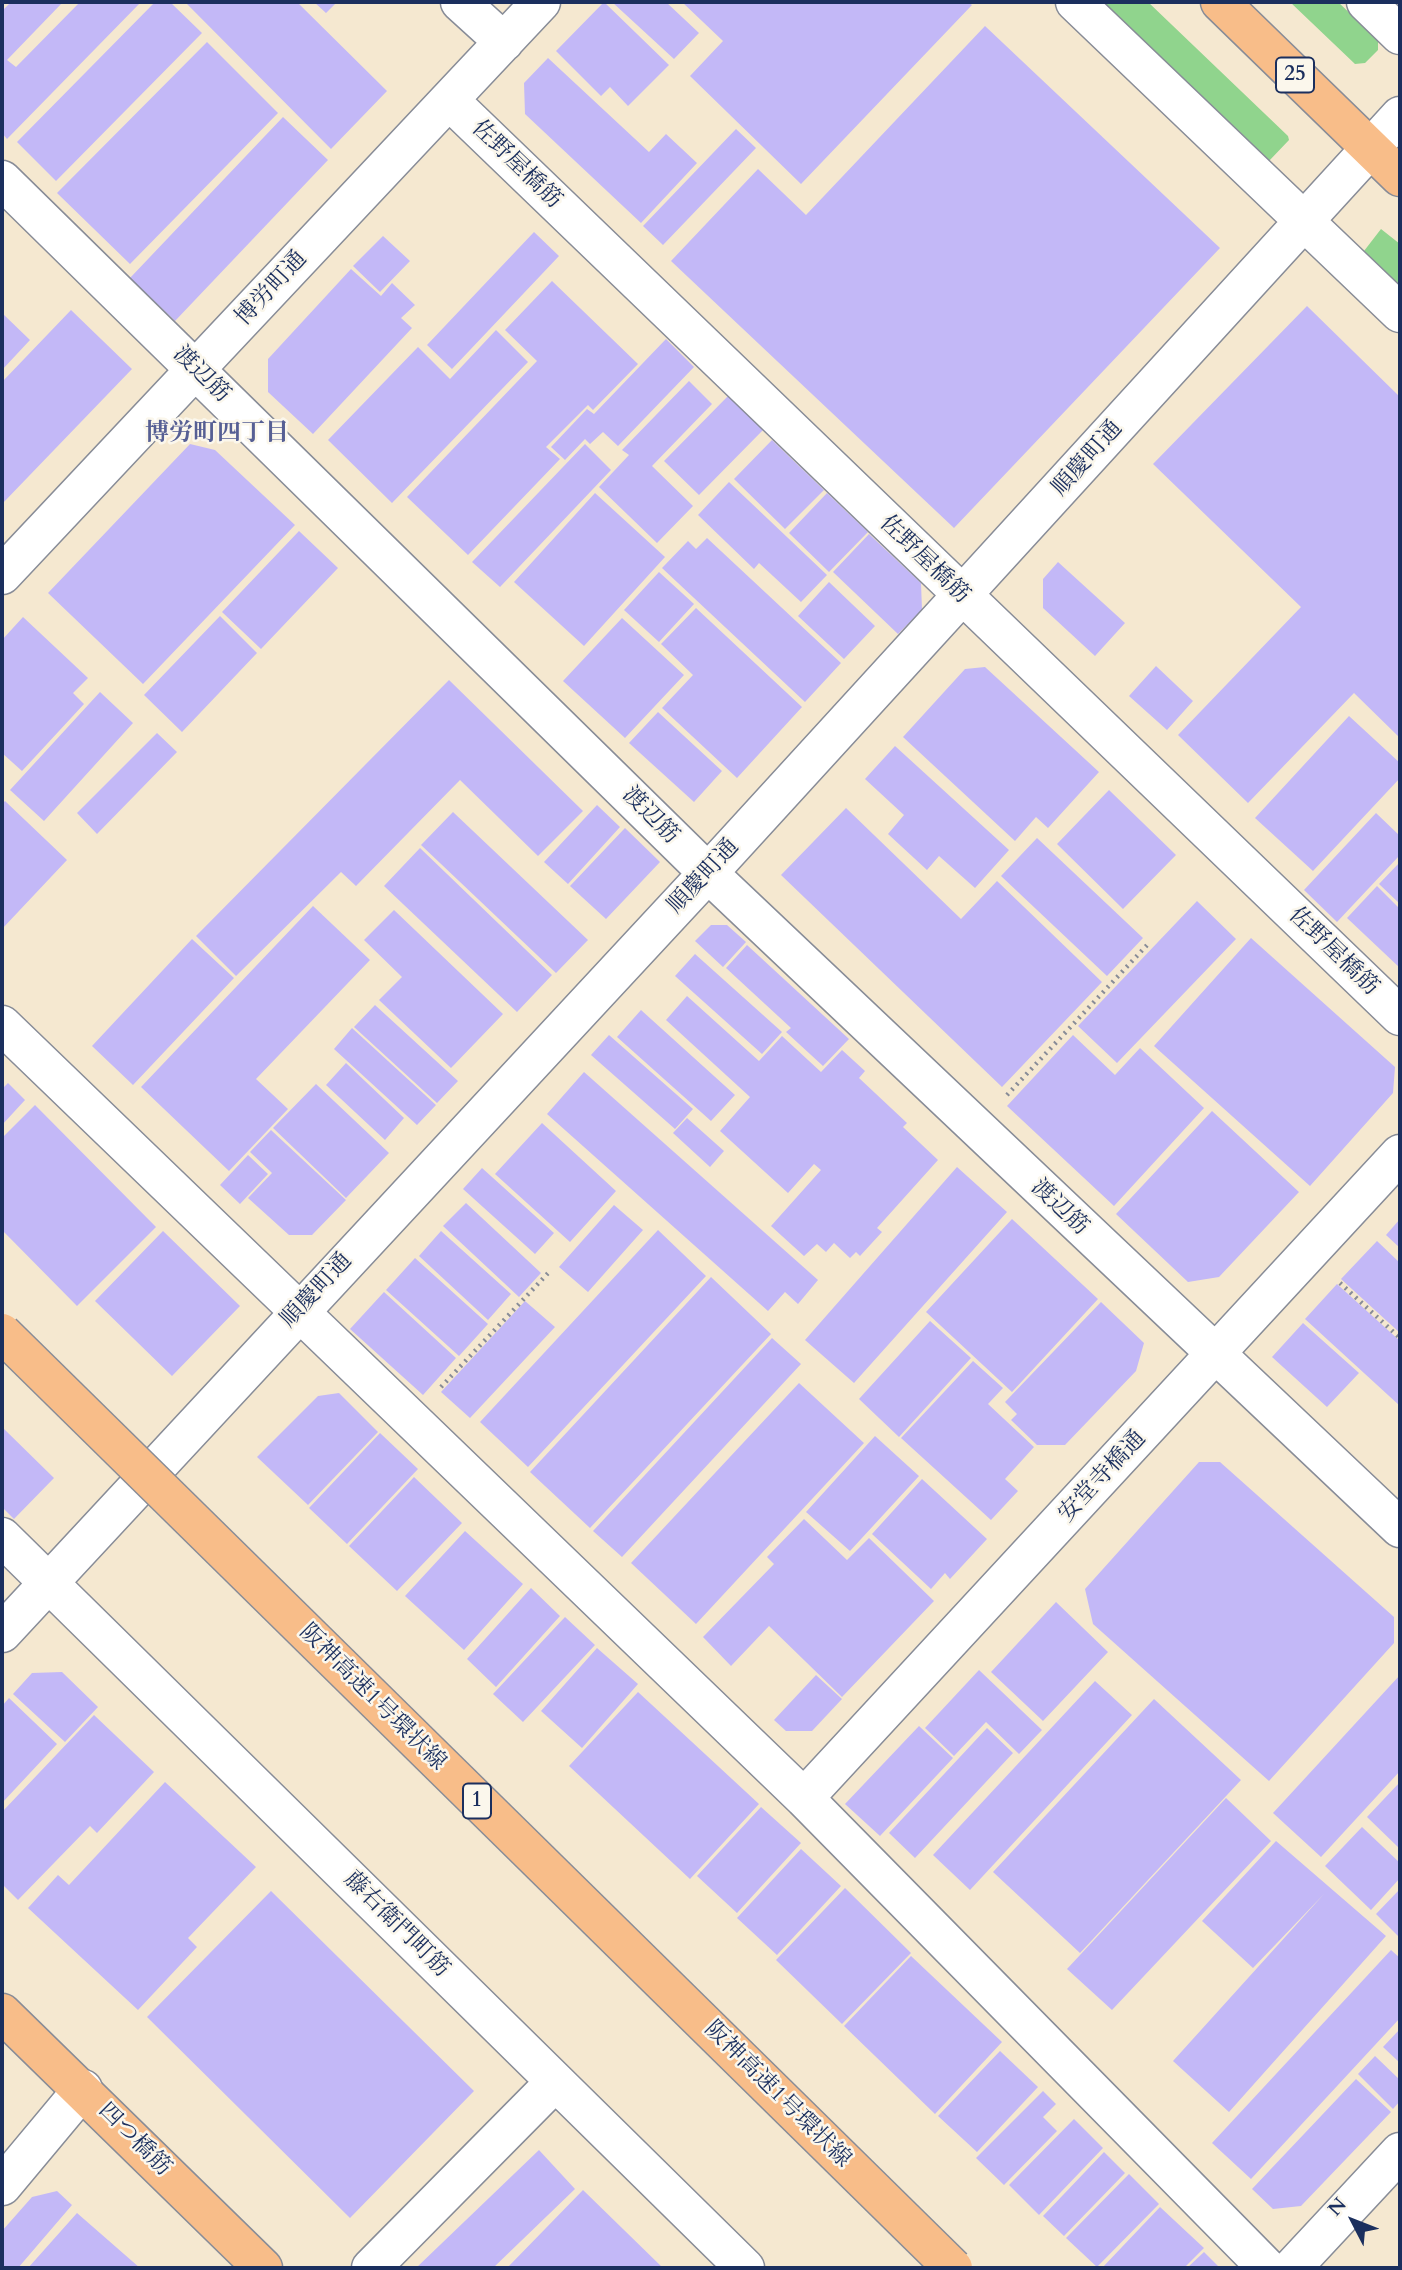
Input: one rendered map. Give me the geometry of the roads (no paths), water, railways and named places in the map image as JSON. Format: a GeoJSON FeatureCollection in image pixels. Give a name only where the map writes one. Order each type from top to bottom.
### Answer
{"type":"FeatureCollection","features":[{"type":"Feature","properties":{"kind":"main road","name":"25"},"geometry":{"type":"LineString","coordinates":[[1220,2],[1400,177]]}},
{"type":"Feature","properties":{"kind":"main road","name":"阪神高速1号環状線"},"geometry":{"type":"LineString","coordinates":[[2,1333],[953,2268]]}},
{"type":"Feature","properties":{"kind":"main road","name":"四つ橋筋"},"geometry":{"type":"LineString","coordinates":[[2,2013],[263,2268]]}},
{"type":"Feature","properties":{"kind":"street"},"geometry":{"type":"LineString","coordinates":[[460,2],[504,42]]}},
{"type":"Feature","properties":{"kind":"street","name":"博労町通"},"geometry":{"type":"LineString","coordinates":[[2,575],[541,2]]}},
{"type":"Feature","properties":{"kind":"street"},"geometry":{"type":"LineString","coordinates":[[1075,2],[1400,313]]}},
{"type":"Feature","properties":{"kind":"street"},"geometry":{"type":"LineString","coordinates":[[1366,2],[1400,34]]}},
{"type":"Feature","properties":{"kind":"street","name":"佐野屋橋筋"},"geometry":{"type":"LineString","coordinates":[[450,101],[1400,1016]]}},
{"type":"Feature","properties":{"kind":"street","name":"順慶町通"},"geometry":{"type":"LineString","coordinates":[[2,1633],[299,1310],[708,873],[1400,116]]}},
{"type":"Feature","properties":{"kind":"street","name":"渡辺筋"},"geometry":{"type":"LineString","coordinates":[[2,180],[708,873],[1400,1528]]}},
{"type":"Feature","properties":{"kind":"street"},"geometry":{"type":"LineString","coordinates":[[2,1025],[804,1798],[1267,2268]]}},
{"type":"Feature","properties":{"kind":"street","name":"安堂寺橋通"},"geometry":{"type":"LineString","coordinates":[[804,1798],[1400,1154]]}},
{"type":"Feature","properties":{"kind":"street","name":"藤右衛門町筋"},"geometry":{"type":"LineString","coordinates":[[2,1537],[745,2268]]}},
{"type":"Feature","properties":{"kind":"street"},"geometry":{"type":"LineString","coordinates":[[371,2268],[555,2082]]}},
{"type":"Feature","properties":{"kind":"street"},"geometry":{"type":"LineString","coordinates":[[2,2186],[83,2090]]}},
{"type":"Feature","properties":{"kind":"street"},"geometry":{"type":"LineString","coordinates":[[1292,2268],[1400,2152]]}},
{"type":"Feature","properties":{"kind":"district","name":"博労町四丁目"},"geometry":{"type":"Point","coordinates":[217,434]}}]}
